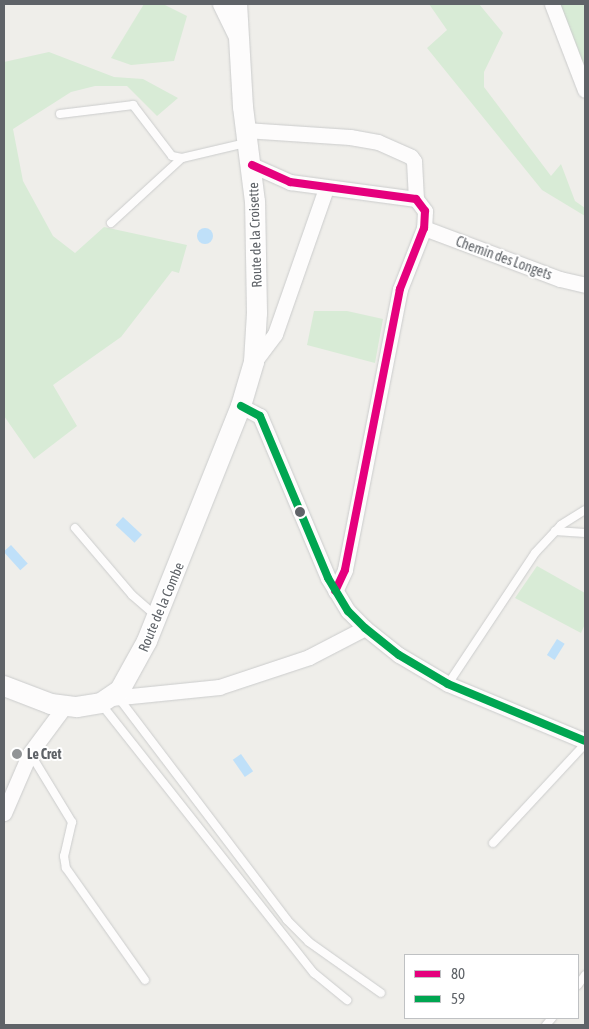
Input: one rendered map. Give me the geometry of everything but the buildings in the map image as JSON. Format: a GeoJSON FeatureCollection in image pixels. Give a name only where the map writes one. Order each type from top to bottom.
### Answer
{"type":"FeatureCollection","features":[{"type":"Feature","properties":{"kind":"street"},"geometry":{"type":"LineString","coordinates":[[220,4],[240,45]]}},
{"type":"Feature","properties":{"kind":"street","name":"Route de la Croisette"},"geometry":{"type":"LineString","coordinates":[[237,4],[246,136],[252,165],[257,313],[254,362],[241,406]]}},
{"type":"Feature","properties":{"kind":"street"},"geometry":{"type":"LineString","coordinates":[[552,4],[585,90]]}},
{"type":"Feature","properties":{"kind":"street"},"geometry":{"type":"LineString","coordinates":[[246,136],[350,137],[378,142],[411,157],[414,161],[416,199],[425,211],[424,228],[400,289],[345,570],[335,591]]}},
{"type":"Feature","properties":{"kind":"street"},"geometry":{"type":"LineString","coordinates":[[252,165],[290,182],[416,199]]}},
{"type":"Feature","properties":{"kind":"street"},"geometry":{"type":"LineString","coordinates":[[254,362],[275,334],[326,188]]}},
{"type":"Feature","properties":{"kind":"street","name":"Chemin des Longets"},"geometry":{"type":"LineString","coordinates":[[424,228],[560,279],[585,284]]}},
{"type":"Feature","properties":{"kind":"street"},"geometry":{"type":"LineString","coordinates":[[241,406],[260,416],[335,591],[364,628],[399,655],[448,684],[585,742]]}},
{"type":"Feature","properties":{"kind":"street","name":"Route de la Combe"},"geometry":{"type":"LineString","coordinates":[[110,699],[131,675],[241,406]]}},
{"type":"Feature","properties":{"kind":"street"},"geometry":{"type":"LineString","coordinates":[[4,686],[30,698],[64,707],[110,699],[219,687],[332,648],[364,628]]}},
{"type":"Feature","properties":{"kind":"street"},"geometry":{"type":"LineString","coordinates":[[4,813],[30,753],[64,707]]}},
{"type":"Feature","properties":{"kind":"lane"},"geometry":{"type":"LineString","coordinates":[[60,114],[133,105],[172,156],[182,158]]}},
{"type":"Feature","properties":{"kind":"lane"},"geometry":{"type":"LineString","coordinates":[[111,223],[182,158],[246,136]]}},
{"type":"Feature","properties":{"kind":"lane"},"geometry":{"type":"LineString","coordinates":[[448,684],[535,553],[555,531],[585,510]]}},
{"type":"Feature","properties":{"kind":"lane"},"geometry":{"type":"LineString","coordinates":[[75,528],[132,595],[156,616]]}},
{"type":"Feature","properties":{"kind":"lane"},"geometry":{"type":"LineString","coordinates":[[555,531],[585,533]]}},
{"type":"Feature","properties":{"kind":"lane"},"geometry":{"type":"LineString","coordinates":[[110,699],[287,920],[309,942],[381,993]]}},
{"type":"Feature","properties":{"kind":"lane"},"geometry":{"type":"LineString","coordinates":[[110,699],[314,973],[347,1000]]}},
{"type":"Feature","properties":{"kind":"lane"},"geometry":{"type":"LineString","coordinates":[[493,843],[585,742]]}},
{"type":"Feature","properties":{"kind":"lane"},"geometry":{"type":"LineString","coordinates":[[30,753],[72,822],[64,856],[66,868],[145,980]]}},
{"type":"Feature","properties":{"kind":"green space"},"geometry":{"type":"Polygon","coordinates":[[[144,4],[163,4],[187,16],[174,61],[131,65],[111,58],[144,4]]]}},
{"type":"Feature","properties":{"kind":"green space"},"geometry":{"type":"Polygon","coordinates":[[[429,4],[479,4],[503,33],[484,72],[484,87],[551,176],[561,164],[575,201],[585,208],[585,216],[542,190],[427,48],[447,30],[429,4]]]}},
{"type":"Feature","properties":{"kind":"green space"},"geometry":{"type":"Polygon","coordinates":[[[558,4],[585,4],[585,63],[580,65],[558,4]]]}},
{"type":"Feature","properties":{"kind":"green space"},"geometry":{"type":"Polygon","coordinates":[[[49,52],[114,77],[143,79],[178,98],[157,116],[127,86],[95,86],[71,92],[13,129],[23,181],[53,236],[75,253],[104,227],[187,245],[179,273],[172,271],[121,337],[53,385],[77,426],[34,459],[4,416],[4,62],[49,52]]]}},
{"type":"Feature","properties":{"kind":"green space"},"geometry":{"type":"Polygon","coordinates":[[[314,311],[347,311],[383,319],[375,363],[307,345],[314,311]]]}},
{"type":"Feature","properties":{"kind":"green space"},"geometry":{"type":"Polygon","coordinates":[[[537,566],[585,593],[585,624],[581,633],[515,598],[537,566]]]}},
{"type":"Feature","properties":{"kind":"water"},"geometry":{"type":"Polygon","coordinates":[[[202,228],[208,228],[213,233],[211,242],[202,244],[197,239],[197,233],[202,228]]]}},
{"type":"Feature","properties":{"kind":"water"},"geometry":{"type":"Polygon","coordinates":[[[123,517],[142,535],[135,543],[115,525],[123,517]]]}},
{"type":"Feature","properties":{"kind":"water"},"geometry":{"type":"Polygon","coordinates":[[[11,545],[28,564],[20,570],[4,552],[11,545]]]}},
{"type":"Feature","properties":{"kind":"water"},"geometry":{"type":"Polygon","coordinates":[[[557,639],[565,644],[555,660],[547,655],[557,639]]]}},
{"type":"Feature","properties":{"kind":"water"},"geometry":{"type":"Polygon","coordinates":[[[241,754],[253,771],[245,777],[233,760],[241,754]]]}},
{"type":"Feature","properties":{"kind":"transit line","name":"80"},"geometry":{"type":"LineString","coordinates":[[252,165],[290,182],[416,199],[425,211],[424,228],[400,289],[345,570],[335,591]]}},
{"type":"Feature","properties":{"kind":"transit line","name":"59"},"geometry":{"type":"LineString","coordinates":[[241,406],[260,416],[328,578],[348,611],[365,628],[399,655],[448,684],[585,741]]}},
{"type":"Feature","properties":{"kind":"place","name":"Le Cret"},"geometry":{"type":"Point","coordinates":[17,754]}}]}
